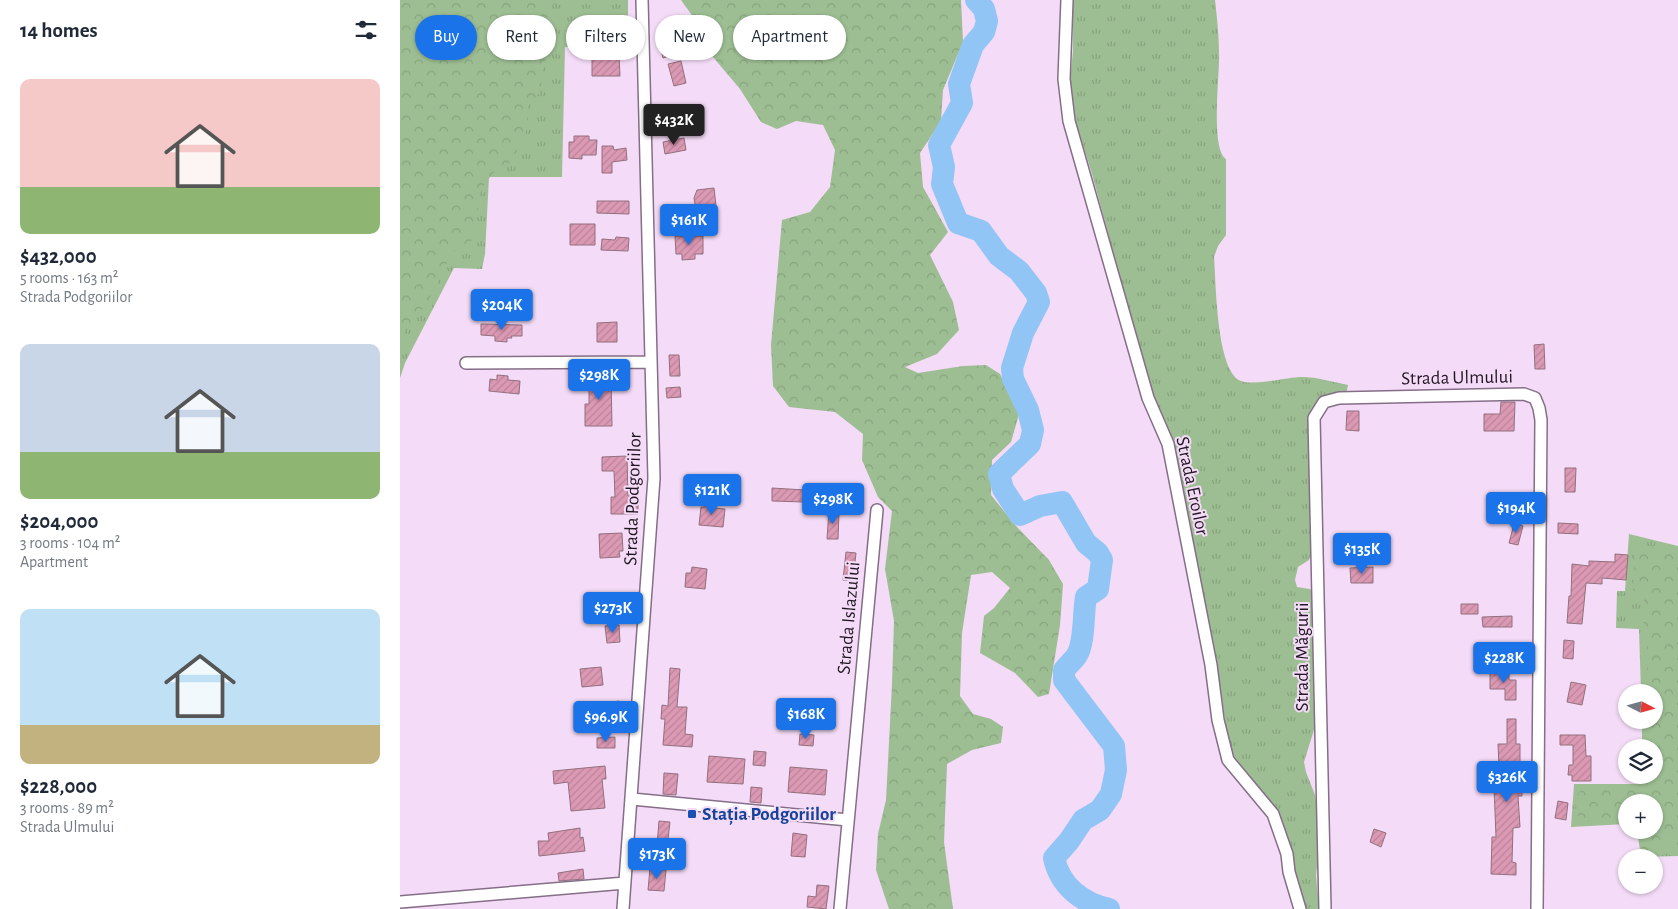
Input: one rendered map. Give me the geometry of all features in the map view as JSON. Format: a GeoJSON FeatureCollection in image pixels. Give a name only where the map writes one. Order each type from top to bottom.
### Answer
{"type":"FeatureCollection","features":[{"type":"Feature","properties":{"kind":"street","name":"Strada Podgoriilor"},"geometry":{"type":"LineString","coordinates":[[624,909],[654,478],[642,0]]}},
{"type":"Feature","properties":{"kind":"street","name":"Strada Eroilor"},"geometry":{"type":"LineString","coordinates":[[1067,0],[1064,79],[1069,120],[1148,398],[1168,444],[1211,665],[1218,720],[1228,760],[1273,814],[1287,854],[1289,872],[1300,909]]}},
{"type":"Feature","properties":{"kind":"street"},"geometry":{"type":"LineString","coordinates":[[466,363],[651,362]]}},
{"type":"Feature","properties":{"kind":"street","name":"Strada Ulmului"},"geometry":{"type":"LineString","coordinates":[[1320,407],[1329,400],[1339,398],[1524,394],[1535,398],[1541,420],[1537,909]]}},
{"type":"Feature","properties":{"kind":"street","name":"Strada Măgurii"},"geometry":{"type":"LineString","coordinates":[[1320,407],[1314,418],[1313,440],[1316,477],[1319,589],[1325,909]]}},
{"type":"Feature","properties":{"kind":"street","name":"Strada Islazului"},"geometry":{"type":"LineString","coordinates":[[840,909],[877,510]]}},
{"type":"Feature","properties":{"kind":"street"},"geometry":{"type":"LineString","coordinates":[[632,799],[848,820]]}},
{"type":"Feature","properties":{"kind":"street"},"geometry":{"type":"LineString","coordinates":[[400,902],[626,883]]}},
{"type":"Feature","properties":{"kind":"green space"},"geometry":{"type":"Polygon","coordinates":[[[400,0],[628,0],[628,15],[566,15],[562,177],[489,177],[485,254],[482,269],[454,268],[405,363],[400,378],[400,0]]]}},
{"type":"Feature","properties":{"kind":"green space"},"geometry":{"type":"Polygon","coordinates":[[[400,0],[559,0],[549,9],[548,15],[487,15],[487,60],[545,60],[541,87],[537,96],[528,105],[528,127],[512,162],[497,168],[481,189],[476,236],[465,247],[452,252],[428,302],[405,330],[400,347],[400,0]]]}},
{"type":"Feature","properties":{"kind":"green space"},"geometry":{"type":"Polygon","coordinates":[[[681,0],[961,0],[963,42],[943,90],[941,121],[920,153],[923,187],[948,232],[930,255],[953,302],[959,330],[937,354],[905,367],[918,373],[963,366],[986,365],[1000,374],[1019,414],[1011,442],[992,460],[991,495],[1016,526],[1049,560],[1063,584],[1060,625],[1049,694],[1038,697],[1015,673],[980,653],[984,616],[994,608],[1010,588],[992,572],[971,575],[962,633],[960,696],[973,714],[991,719],[1003,727],[1001,743],[972,750],[947,764],[944,842],[953,909],[889,909],[876,870],[878,834],[886,800],[892,684],[894,621],[885,569],[892,511],[878,497],[862,460],[863,434],[835,412],[789,407],[773,386],[771,345],[782,220],[810,212],[830,187],[835,150],[823,125],[796,121],[777,129],[761,122],[740,89],[716,60],[723,60],[723,15],[692,15],[681,0]]]}},
{"type":"Feature","properties":{"kind":"green space"},"geometry":{"type":"Polygon","coordinates":[[[1073,0],[1215,0],[1219,47],[1217,126],[1221,152],[1226,159],[1226,235],[1218,246],[1214,257],[1219,325],[1227,361],[1233,374],[1241,381],[1262,382],[1302,377],[1348,385],[1346,394],[1318,402],[1313,411],[1312,551],[1309,560],[1298,567],[1295,580],[1297,587],[1310,589],[1314,594],[1322,704],[1304,762],[1315,795],[1321,828],[1321,858],[1316,875],[1319,909],[1304,909],[1291,855],[1276,814],[1267,796],[1240,767],[1232,752],[1227,735],[1210,626],[1118,270],[1073,113],[1069,93],[1073,51],[1073,0]]]}},
{"type":"Feature","properties":{"kind":"green space"},"geometry":{"type":"Polygon","coordinates":[[[1629,534],[1678,546],[1678,856],[1663,856],[1663,849],[1640,849],[1638,839],[1663,839],[1663,794],[1618,794],[1618,824],[1571,827],[1574,784],[1663,784],[1663,739],[1642,739],[1642,729],[1663,729],[1663,684],[1641,684],[1639,629],[1616,628],[1617,591],[1625,591],[1629,534]]]}},
{"type":"Feature","properties":{"kind":"green space"},"geometry":{"type":"Polygon","coordinates":[[[1638,545],[1673,551],[1676,649],[1678,651],[1678,827],[1663,838],[1663,794],[1618,794],[1618,819],[1591,821],[1579,819],[1575,797],[1580,791],[1640,788],[1646,784],[1663,784],[1663,739],[1652,739],[1651,729],[1663,729],[1663,684],[1649,684],[1646,632],[1641,612],[1645,597],[1633,590],[1635,554],[1638,545]]]}},
{"type":"Feature","properties":{"kind":"green space"},"geometry":{"type":"Polygon","coordinates":[[[1641,839],[1662,839],[1654,849],[1642,849],[1641,839]]]}},
{"type":"Feature","properties":{"kind":"building"},"geometry":{"type":"Polygon","coordinates":[[[592,60],[619,60],[620,76],[592,76],[592,60]]]}},
{"type":"Feature","properties":{"kind":"building"},"geometry":{"type":"Polygon","coordinates":[[[681,61],[686,83],[674,86],[668,64],[681,61]]]}},
{"type":"Feature","properties":{"kind":"building"},"geometry":{"type":"Polygon","coordinates":[[[574,136],[589,136],[589,140],[597,140],[596,155],[582,155],[582,159],[569,158],[569,142],[574,142],[574,136]]]}},
{"type":"Feature","properties":{"kind":"building"},"geometry":{"type":"Polygon","coordinates":[[[684,138],[686,150],[665,154],[663,142],[684,138]]]}},
{"type":"Feature","properties":{"kind":"building"},"geometry":{"type":"Polygon","coordinates":[[[602,146],[613,146],[614,150],[626,148],[627,160],[612,162],[612,173],[602,173],[602,146]]]}},
{"type":"Feature","properties":{"kind":"building"},"geometry":{"type":"Polygon","coordinates":[[[714,188],[717,215],[697,217],[694,198],[697,190],[714,188]]]}},
{"type":"Feature","properties":{"kind":"building"},"geometry":{"type":"Polygon","coordinates":[[[597,201],[629,201],[629,214],[597,213],[597,201]]]}},
{"type":"Feature","properties":{"kind":"building"},"geometry":{"type":"Polygon","coordinates":[[[570,224],[595,224],[595,245],[570,245],[570,224]]]}},
{"type":"Feature","properties":{"kind":"building"},"geometry":{"type":"Polygon","coordinates":[[[675,236],[703,236],[703,254],[695,254],[695,259],[682,260],[682,254],[676,254],[675,236]]]}},
{"type":"Feature","properties":{"kind":"building"},"geometry":{"type":"Polygon","coordinates":[[[616,237],[629,238],[628,251],[601,250],[602,239],[615,240],[616,237]]]}},
{"type":"Feature","properties":{"kind":"building"},"geometry":{"type":"Polygon","coordinates":[[[617,322],[617,342],[597,342],[597,323],[617,322]]]}},
{"type":"Feature","properties":{"kind":"building"},"geometry":{"type":"Polygon","coordinates":[[[481,324],[522,325],[522,336],[511,336],[512,338],[507,338],[507,342],[495,341],[495,336],[481,335],[481,324]]]}},
{"type":"Feature","properties":{"kind":"building"},"geometry":{"type":"Polygon","coordinates":[[[1544,344],[1545,369],[1535,369],[1534,345],[1544,344]]]}},
{"type":"Feature","properties":{"kind":"building"},"geometry":{"type":"Polygon","coordinates":[[[669,355],[679,355],[680,376],[670,376],[669,355]]]}},
{"type":"Feature","properties":{"kind":"building"},"geometry":{"type":"Polygon","coordinates":[[[589,373],[604,373],[604,377],[611,377],[612,426],[585,426],[585,404],[589,404],[589,373]]]}},
{"type":"Feature","properties":{"kind":"building"},"geometry":{"type":"Polygon","coordinates":[[[497,375],[508,376],[508,380],[520,381],[519,394],[489,391],[490,379],[497,380],[497,375]]]}},
{"type":"Feature","properties":{"kind":"building"},"geometry":{"type":"Polygon","coordinates":[[[680,387],[681,397],[667,398],[666,388],[680,387]]]}},
{"type":"Feature","properties":{"kind":"building"},"geometry":{"type":"Polygon","coordinates":[[[1501,402],[1515,402],[1514,431],[1484,431],[1484,414],[1500,414],[1501,402]]]}},
{"type":"Feature","properties":{"kind":"building"},"geometry":{"type":"Polygon","coordinates":[[[1347,411],[1359,411],[1359,431],[1346,430],[1347,411]]]}},
{"type":"Feature","properties":{"kind":"building"},"geometry":{"type":"Polygon","coordinates":[[[627,456],[628,496],[632,496],[632,504],[638,504],[638,514],[611,514],[611,497],[615,497],[614,471],[602,471],[602,457],[627,456]]]}},
{"type":"Feature","properties":{"kind":"building"},"geometry":{"type":"Polygon","coordinates":[[[1565,468],[1576,468],[1575,492],[1565,492],[1565,468]]]}},
{"type":"Feature","properties":{"kind":"building"},"geometry":{"type":"Polygon","coordinates":[[[772,488],[805,490],[804,502],[772,501],[772,488]]]}},
{"type":"Feature","properties":{"kind":"building"},"geometry":{"type":"Polygon","coordinates":[[[705,504],[715,505],[714,508],[725,509],[723,527],[699,525],[701,507],[705,507],[705,504]]]}},
{"type":"Feature","properties":{"kind":"building"},"geometry":{"type":"Polygon","coordinates":[[[829,510],[839,511],[838,539],[827,539],[829,510]]]}},
{"type":"Feature","properties":{"kind":"building"},"geometry":{"type":"Polygon","coordinates":[[[1558,523],[1578,524],[1578,534],[1558,533],[1558,523]]]}},
{"type":"Feature","properties":{"kind":"building"},"geometry":{"type":"Polygon","coordinates":[[[1514,524],[1523,526],[1518,545],[1509,543],[1514,524]]]}},
{"type":"Feature","properties":{"kind":"building"},"geometry":{"type":"Polygon","coordinates":[[[622,533],[623,551],[619,551],[620,557],[600,558],[599,534],[622,533]]]}},
{"type":"Feature","properties":{"kind":"building"},"geometry":{"type":"Polygon","coordinates":[[[846,552],[856,553],[853,581],[843,580],[846,552]]]}},
{"type":"Feature","properties":{"kind":"building"},"geometry":{"type":"Polygon","coordinates":[[[1615,554],[1628,555],[1626,580],[1602,578],[1602,584],[1586,583],[1582,624],[1567,623],[1569,596],[1571,596],[1572,564],[1589,566],[1589,561],[1615,562],[1615,554]]]}},
{"type":"Feature","properties":{"kind":"building"},"geometry":{"type":"Polygon","coordinates":[[[692,567],[707,569],[705,589],[685,587],[686,573],[691,573],[692,567]]]}},
{"type":"Feature","properties":{"kind":"building"},"geometry":{"type":"Polygon","coordinates":[[[1373,567],[1373,583],[1351,583],[1350,568],[1373,567]]]}},
{"type":"Feature","properties":{"kind":"building"},"geometry":{"type":"Polygon","coordinates":[[[1461,604],[1478,604],[1478,614],[1461,614],[1461,604]]]}},
{"type":"Feature","properties":{"kind":"building"},"geometry":{"type":"Polygon","coordinates":[[[1512,616],[1512,627],[1483,627],[1482,617],[1512,616]]]}},
{"type":"Feature","properties":{"kind":"building"},"geometry":{"type":"Polygon","coordinates":[[[619,625],[620,642],[607,643],[605,626],[619,625]]]}},
{"type":"Feature","properties":{"kind":"building"},"geometry":{"type":"Polygon","coordinates":[[[1564,640],[1574,641],[1573,659],[1563,658],[1564,640]]]}},
{"type":"Feature","properties":{"kind":"building"},"geometry":{"type":"Polygon","coordinates":[[[601,667],[603,685],[582,687],[580,669],[601,667]]]}},
{"type":"Feature","properties":{"kind":"building"},"geometry":{"type":"Polygon","coordinates":[[[670,668],[680,669],[677,707],[687,707],[685,734],[693,735],[692,747],[663,745],[665,719],[661,719],[662,705],[668,706],[670,668]]]}},
{"type":"Feature","properties":{"kind":"building"},"geometry":{"type":"Polygon","coordinates":[[[1490,671],[1509,671],[1509,680],[1516,680],[1516,700],[1505,700],[1505,689],[1490,689],[1490,671]]]}},
{"type":"Feature","properties":{"kind":"building"},"geometry":{"type":"Polygon","coordinates":[[[1571,682],[1586,685],[1582,705],[1567,702],[1571,682]]]}},
{"type":"Feature","properties":{"kind":"building"},"geometry":{"type":"Polygon","coordinates":[[[619,701],[621,714],[601,718],[599,704],[619,701]]]}},
{"type":"Feature","properties":{"kind":"building"},"geometry":{"type":"Polygon","coordinates":[[[1507,719],[1516,719],[1516,744],[1520,744],[1520,767],[1522,767],[1522,796],[1518,796],[1520,827],[1513,828],[1512,862],[1516,863],[1516,875],[1491,874],[1492,837],[1496,837],[1494,787],[1496,787],[1497,767],[1499,767],[1498,744],[1507,744],[1507,719]]]}},
{"type":"Feature","properties":{"kind":"building"},"geometry":{"type":"Polygon","coordinates":[[[800,734],[814,735],[813,746],[799,745],[800,734]]]}},
{"type":"Feature","properties":{"kind":"building"},"geometry":{"type":"Polygon","coordinates":[[[1560,735],[1585,735],[1586,756],[1591,756],[1591,781],[1572,781],[1572,775],[1568,775],[1569,765],[1573,765],[1573,745],[1560,745],[1560,735]]]}},
{"type":"Feature","properties":{"kind":"building"},"geometry":{"type":"Polygon","coordinates":[[[615,737],[615,748],[597,748],[597,738],[615,737]]]}},
{"type":"Feature","properties":{"kind":"building"},"geometry":{"type":"Polygon","coordinates":[[[754,751],[766,752],[765,766],[753,765],[754,751]]]}},
{"type":"Feature","properties":{"kind":"building"},"geometry":{"type":"Polygon","coordinates":[[[709,756],[745,759],[743,784],[707,782],[709,756]]]}},
{"type":"Feature","properties":{"kind":"building"},"geometry":{"type":"Polygon","coordinates":[[[605,766],[606,779],[602,779],[605,808],[571,811],[568,782],[554,784],[553,771],[605,766]]]}},
{"type":"Feature","properties":{"kind":"building"},"geometry":{"type":"Polygon","coordinates":[[[790,767],[827,770],[825,795],[788,792],[790,767]]]}},
{"type":"Feature","properties":{"kind":"building"},"geometry":{"type":"Polygon","coordinates":[[[664,773],[678,774],[676,795],[663,794],[664,773]]]}},
{"type":"Feature","properties":{"kind":"building"},"geometry":{"type":"Polygon","coordinates":[[[751,787],[762,788],[761,803],[750,802],[751,787]]]}},
{"type":"Feature","properties":{"kind":"building"},"geometry":{"type":"Polygon","coordinates":[[[1558,801],[1568,803],[1566,820],[1555,818],[1558,801]]]}},
{"type":"Feature","properties":{"kind":"building"},"geometry":{"type":"Polygon","coordinates":[[[659,821],[670,822],[667,848],[657,846],[659,821]]]}},
{"type":"Feature","properties":{"kind":"building"},"geometry":{"type":"Polygon","coordinates":[[[580,828],[580,838],[583,837],[585,851],[539,856],[538,841],[549,841],[548,833],[580,828]]]}},
{"type":"Feature","properties":{"kind":"building"},"geometry":{"type":"Polygon","coordinates":[[[1374,829],[1386,833],[1381,847],[1370,842],[1374,829]]]}},
{"type":"Feature","properties":{"kind":"building"},"geometry":{"type":"Polygon","coordinates":[[[793,833],[807,835],[805,857],[791,856],[793,833]]]}},
{"type":"Feature","properties":{"kind":"building"},"geometry":{"type":"Polygon","coordinates":[[[650,868],[666,870],[664,891],[648,890],[650,868]]]}},
{"type":"Feature","properties":{"kind":"building"},"geometry":{"type":"Polygon","coordinates":[[[583,869],[584,879],[559,881],[558,873],[583,869]]]}},
{"type":"Feature","properties":{"kind":"building"},"geometry":{"type":"Polygon","coordinates":[[[817,885],[829,886],[826,909],[807,907],[808,896],[816,897],[817,885]]]}},
{"type":"Feature","properties":{"kind":"waterway"},"geometry":{"type":"LineString","coordinates":[[976,0],[984,9],[987,21],[984,32],[973,45],[959,84],[962,103],[939,145],[944,167],[942,184],[958,223],[981,231],[999,256],[1019,271],[1036,293],[1039,302],[1023,333],[1012,368],[1013,379],[1028,410],[1033,430],[1030,444],[999,474],[1003,489],[1020,515],[1040,506],[1062,502],[1086,543],[1098,553],[1102,560],[1098,589],[1086,597],[1080,649],[1076,657],[1064,670],[1064,680],[1114,746],[1116,770],[1111,794],[1100,810],[1083,820],[1069,841],[1054,858],[1061,877],[1074,892],[1081,898],[1109,909]]}},
{"type":"Feature","properties":{"kind":"place","name":"Stația Podgoriilor"},"geometry":{"type":"Point","coordinates":[692,814]}}]}
